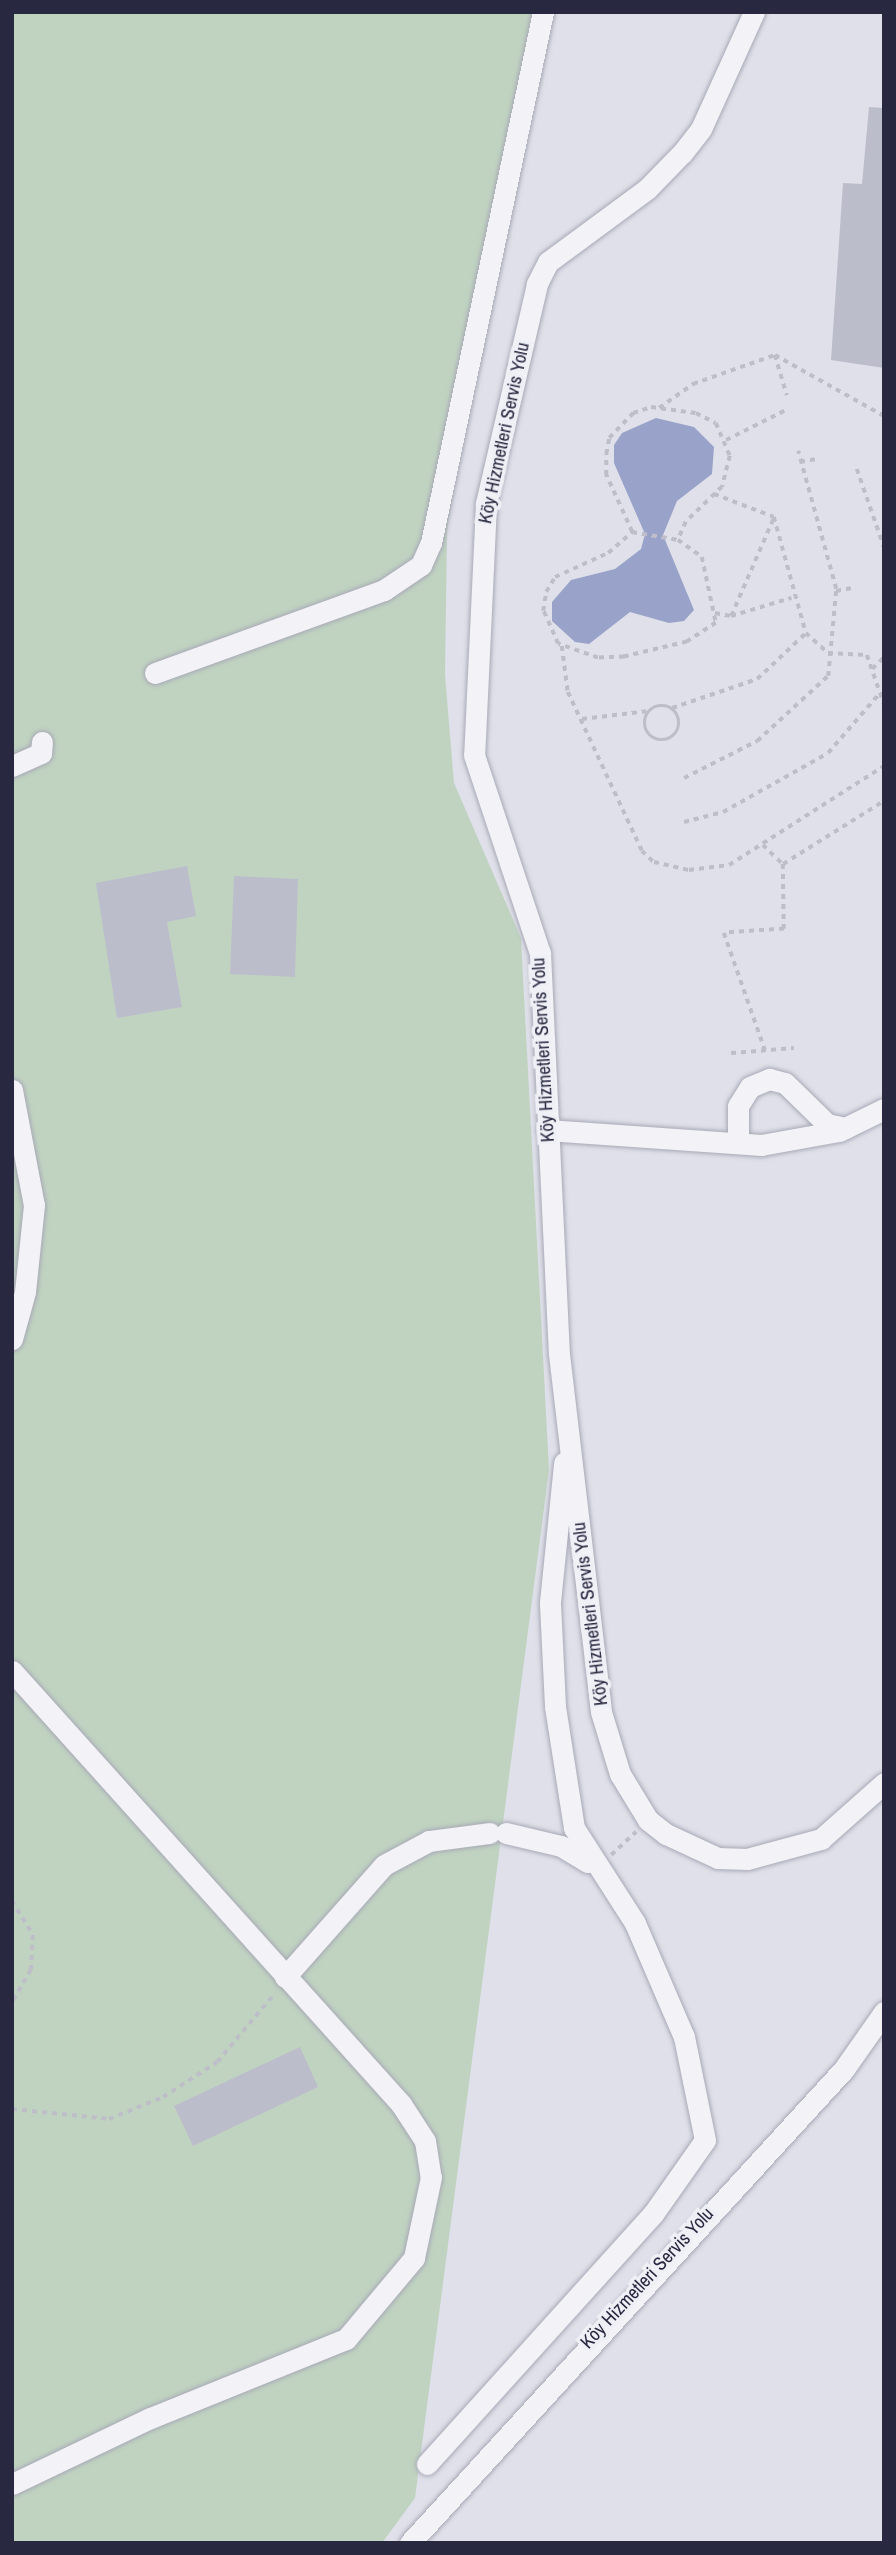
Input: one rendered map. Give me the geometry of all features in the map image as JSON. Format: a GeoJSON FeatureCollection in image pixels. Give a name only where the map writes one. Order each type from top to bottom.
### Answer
{"type":"FeatureCollection","features":[{"type":"Feature","properties":{"kind":"street"},"geometry":{"type":"LineString","coordinates":[[155,673],[384,590],[421,565],[431,543],[543,12]]}},
{"type":"Feature","properties":{"kind":"street","name":"Köy Hizmetleri Servis Yolu"},"geometry":{"type":"LineString","coordinates":[[754,12],[701,129],[682,153],[647,189],[548,262],[537,284],[485,504],[474,755],[540,953],[547,1130],[568,1436],[601,1712],[620,1774],[648,1820],[684,1846],[747,1859],[821,1839],[884,1783]]}},
{"type":"Feature","properties":{"kind":"street"},"geometry":{"type":"LineString","coordinates":[[12,766],[41,753],[42,742]]}},
{"type":"Feature","properties":{"kind":"street"},"geometry":{"type":"LineString","coordinates":[[738,1143],[738,1106],[750,1087],[769,1079],[797,1093],[814,1115],[846,1128]]}},
{"type":"Feature","properties":{"kind":"street"},"geometry":{"type":"LineString","coordinates":[[12,1090],[34,1205],[25,1292],[12,1339]]}},
{"type":"Feature","properties":{"kind":"street"},"geometry":{"type":"LineString","coordinates":[[783,1143],[796,1131],[797,1093]]}},
{"type":"Feature","properties":{"kind":"street"},"geometry":{"type":"LineString","coordinates":[[547,1130],[738,1143],[783,1143],[846,1128],[884,1109]]}},
{"type":"Feature","properties":{"kind":"street"},"geometry":{"type":"LineString","coordinates":[[427,2464],[653,2214],[705,2140],[684,2037],[635,1923],[595,1866],[574,1828],[555,1706],[550,1602],[568,1436]]}},
{"type":"Feature","properties":{"kind":"street"},"geometry":{"type":"LineString","coordinates":[[12,1671],[96,1757],[285,1977],[401,2104],[425,2141],[431,2177],[414,2258],[346,2339],[149,2418],[12,2484]]}},
{"type":"Feature","properties":{"kind":"street"},"geometry":{"type":"LineString","coordinates":[[285,1977],[384,1865],[429,1841],[498,1833],[561,1846],[595,1866]]}},
{"type":"Feature","properties":{"kind":"street","name":"Köy Hizmetleri Servis Yolu"},"geometry":{"type":"LineString","coordinates":[[411,2543],[844,2068],[884,2012]]}},
{"type":"Feature","properties":{"kind":"path"},"geometry":{"type":"LineString","coordinates":[[775,355],[787,395]]}},
{"type":"Feature","properties":{"kind":"path"},"geometry":{"type":"LineString","coordinates":[[659,408],[693,384],[775,355],[884,416]]}},
{"type":"Feature","properties":{"kind":"path"},"geometry":{"type":"LineString","coordinates":[[632,532],[606,475],[609,438],[633,413],[659,408],[696,413],[716,423],[726,441],[728,471],[722,487],[678,540]]}},
{"type":"Feature","properties":{"kind":"path"},"geometry":{"type":"LineString","coordinates":[[726,441],[784,411]]}},
{"type":"Feature","properties":{"kind":"path"},"geometry":{"type":"LineString","coordinates":[[684,778],[721,763],[796,710],[828,676],[835,654],[836,591],[798,451]]}},
{"type":"Feature","properties":{"kind":"path"},"geometry":{"type":"LineString","coordinates":[[800,462],[820,458]]}},
{"type":"Feature","properties":{"kind":"path"},"geometry":{"type":"LineString","coordinates":[[858,469],[884,547]]}},
{"type":"Feature","properties":{"kind":"path"},"geometry":{"type":"LineString","coordinates":[[714,494],[774,517],[782,528],[792,598],[806,633],[835,654],[867,655],[884,704]]}},
{"type":"Feature","properties":{"kind":"path"},"geometry":{"type":"LineString","coordinates":[[731,616],[774,517]]}},
{"type":"Feature","properties":{"kind":"path"},"geometry":{"type":"LineString","coordinates":[[878,525],[884,524]]}},
{"type":"Feature","properties":{"kind":"path"},"geometry":{"type":"LineString","coordinates":[[562,646],[598,658],[656,651],[708,634],[715,613],[702,557],[678,540],[632,532]]}},
{"type":"Feature","properties":{"kind":"path"},"geometry":{"type":"LineString","coordinates":[[632,532],[608,554],[555,577],[543,611],[562,646],[568,692],[642,851],[654,862],[712,870],[763,845],[884,766]]}},
{"type":"Feature","properties":{"kind":"path"},"geometry":{"type":"LineString","coordinates":[[836,591],[856,587]]}},
{"type":"Feature","properties":{"kind":"path"},"geometry":{"type":"LineString","coordinates":[[715,613],[731,616],[770,600],[792,598]]}},
{"type":"Feature","properties":{"kind":"path"},"geometry":{"type":"LineString","coordinates":[[582,719],[672,708],[757,679],[806,633]]}},
{"type":"Feature","properties":{"kind":"path"},"geometry":{"type":"LineString","coordinates":[[872,670],[884,657]]}},
{"type":"Feature","properties":{"kind":"path"},"geometry":{"type":"LineString","coordinates":[[684,822],[723,812],[828,752],[879,694]]}},
{"type":"Feature","properties":{"kind":"path"},"geometry":{"type":"LineString","coordinates":[[649,710],[647,734],[664,741],[680,724],[672,708]]}},
{"type":"Feature","properties":{"kind":"path"},"geometry":{"type":"LineString","coordinates":[[783,864],[884,801]]}},
{"type":"Feature","properties":{"kind":"path"},"geometry":{"type":"LineString","coordinates":[[763,845],[783,864],[784,929],[724,933],[765,1050]]}},
{"type":"Feature","properties":{"kind":"path"},"geometry":{"type":"LineString","coordinates":[[731,1053],[794,1048]]}},
{"type":"Feature","properties":{"kind":"path"},"geometry":{"type":"LineString","coordinates":[[595,1866],[648,1820]]}},
{"type":"Feature","properties":{"kind":"path"},"geometry":{"type":"LineString","coordinates":[[12,1901],[33,1936],[31,1970],[12,2003]]}},
{"type":"Feature","properties":{"kind":"path"},"geometry":{"type":"LineString","coordinates":[[12,2109],[109,2119],[163,2097],[226,2053],[254,2026],[285,1977]]}},
{"type":"Feature","properties":{"kind":"green space"},"geometry":{"type":"Polygon","coordinates":[[[12,12],[532,12],[447,530],[445,675],[454,783],[521,938],[549,1470],[415,2498],[382,2543],[12,2543],[12,12]]]}},
{"type":"Feature","properties":{"kind":"water"},"geometry":{"type":"Polygon","coordinates":[[[656,418],[694,427],[714,447],[712,474],[677,501],[663,535],[694,610],[684,621],[669,623],[630,612],[589,644],[575,642],[552,621],[552,602],[571,580],[615,569],[641,549],[645,534],[614,463],[614,445],[622,433],[656,418]]]}},
{"type":"Feature","properties":{"kind":"building"},"geometry":{"type":"Polygon","coordinates":[[[869,107],[884,108],[884,368],[831,360],[843,183],[862,184],[869,107]]]}},
{"type":"Feature","properties":{"kind":"building"},"geometry":{"type":"Polygon","coordinates":[[[187,866],[196,916],[167,922],[182,1007],[117,1018],[96,883],[187,866]]]}},
{"type":"Feature","properties":{"kind":"building"},"geometry":{"type":"Polygon","coordinates":[[[234,876],[298,879],[295,977],[230,974],[234,876]]]}},
{"type":"Feature","properties":{"kind":"building"},"geometry":{"type":"Polygon","coordinates":[[[300,2047],[318,2087],[193,2146],[174,2106],[300,2047]]]}}]}
